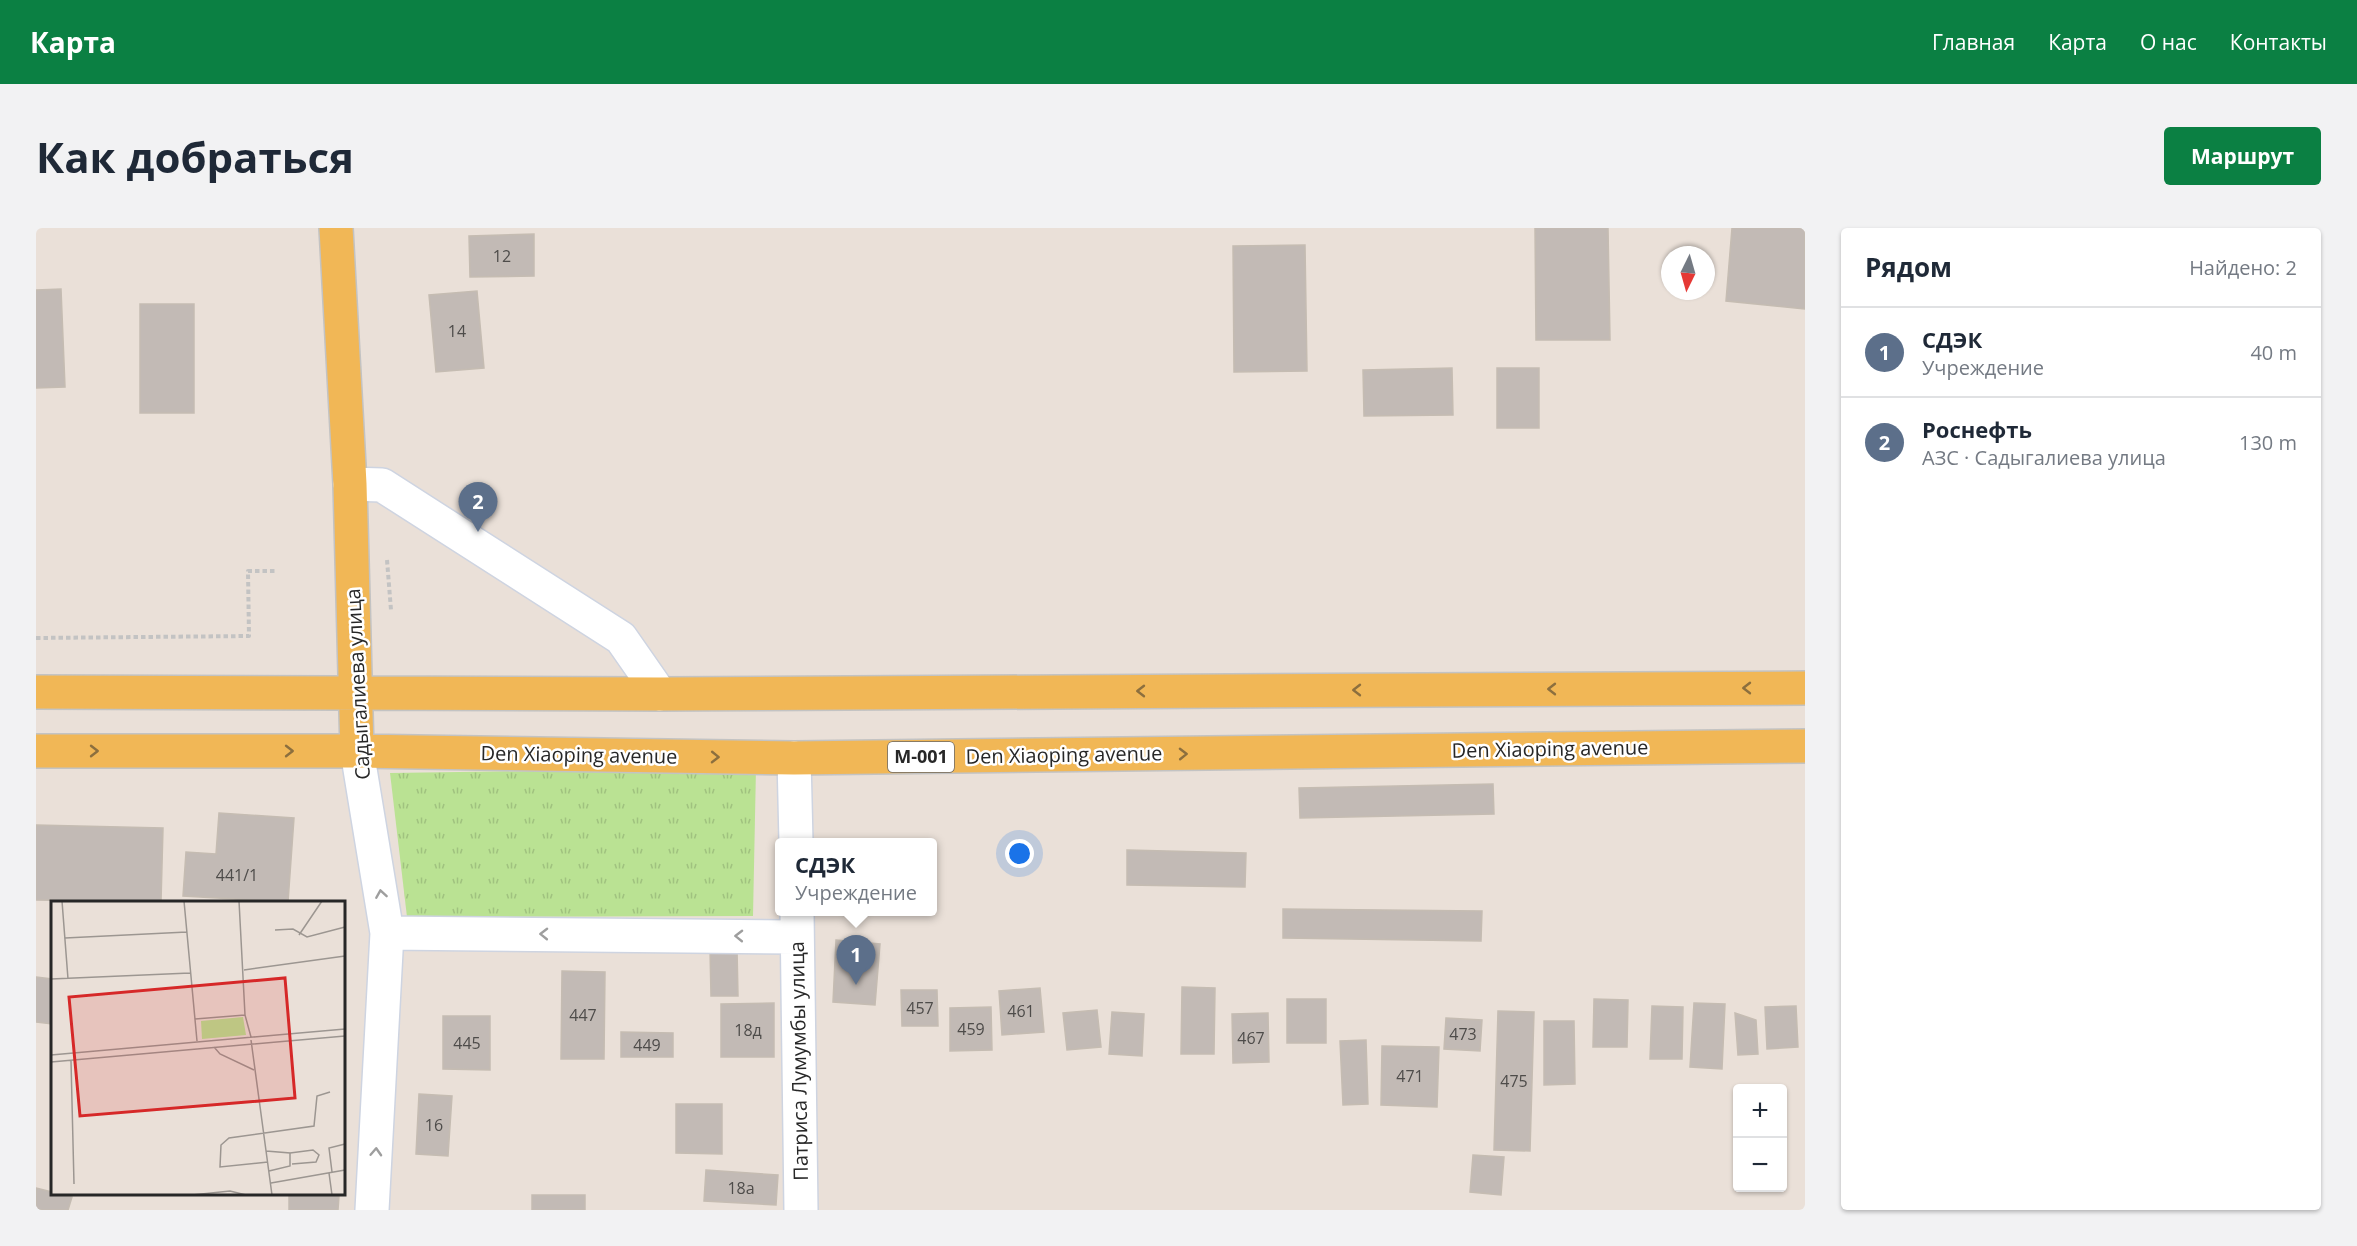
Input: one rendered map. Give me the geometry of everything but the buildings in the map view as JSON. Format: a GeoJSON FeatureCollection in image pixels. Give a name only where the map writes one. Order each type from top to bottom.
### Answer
{"type":"FeatureCollection","features":[{"type":"Feature","properties":{"kind":"main road","name":"Садыгалиева улица"},"geometry":{"type":"LineString","coordinates":[[336,228],[350,484],[357,752]]}},
{"type":"Feature","properties":{"kind":"main road"},"geometry":{"type":"LineString","coordinates":[[36,692],[355,691],[660,694],[1805,688]]}},
{"type":"Feature","properties":{"kind":"main road","name":"Den Xiaoping avenue"},"geometry":{"type":"LineString","coordinates":[[36,751],[357,752],[794,758],[1805,746]]}},
{"type":"Feature","properties":{"kind":"street"},"geometry":{"type":"LineString","coordinates":[[350,484],[382,485],[621,638],[660,694]]}},
{"type":"Feature","properties":{"kind":"street","name":"Садыгалиева улица"},"geometry":{"type":"LineString","coordinates":[[357,752],[387,933],[372,1210]]}},
{"type":"Feature","properties":{"kind":"street"},"geometry":{"type":"LineString","coordinates":[[794,758],[795,838]]}},
{"type":"Feature","properties":{"kind":"street"},"geometry":{"type":"LineString","coordinates":[[387,933],[797,924]]}},
{"type":"Feature","properties":{"kind":"street","name":"Патриса Лумумбы улица"},"geometry":{"type":"LineString","coordinates":[[797,924],[801,1210]]}},
{"type":"Feature","properties":{"kind":"path"},"geometry":{"type":"LineString","coordinates":[[36,638],[249,636],[248,571],[276,571]]}},
{"type":"Feature","properties":{"kind":"green space"},"geometry":{"type":"Polygon","coordinates":[[[756,768],[753,916],[407,917],[390,773],[756,768]]]}},
{"type":"Feature","properties":{"kind":"place","name":"Роснефть"},"geometry":{"type":"Point","coordinates":[478,532]}},
{"type":"Feature","properties":{"kind":"place","name":"СДЭК"},"geometry":{"type":"Point","coordinates":[856,985]}}]}
